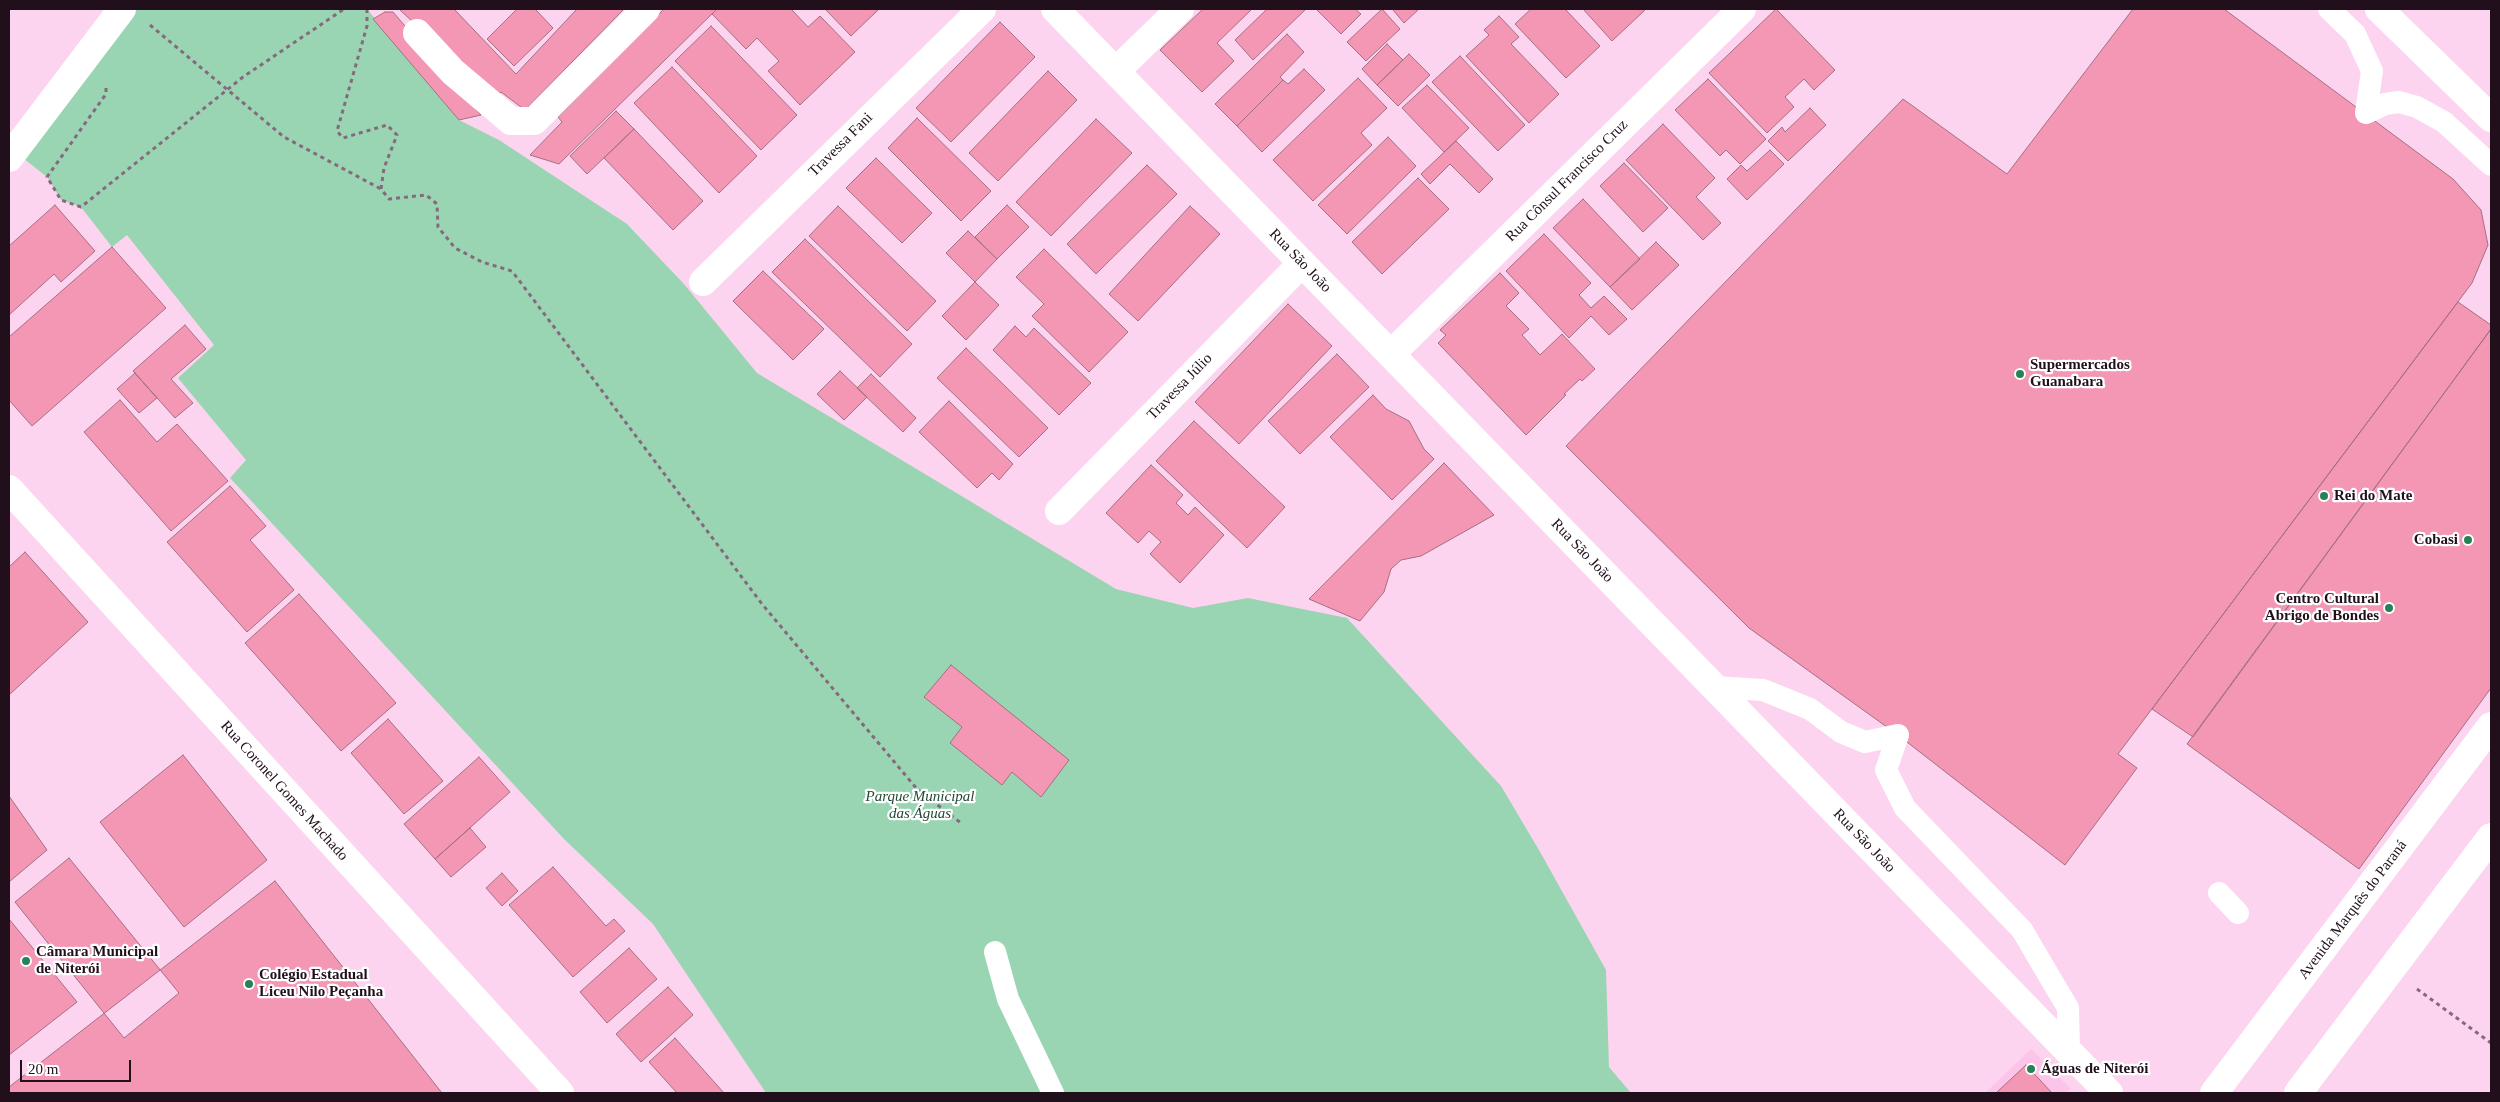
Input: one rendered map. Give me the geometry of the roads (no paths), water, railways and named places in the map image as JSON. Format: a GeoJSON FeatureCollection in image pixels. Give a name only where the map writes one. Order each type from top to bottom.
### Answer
{"type":"FeatureCollection","features":[{"type":"Feature","properties":{"kind":"street"},"geometry":{"type":"LineString","coordinates":[[9,158],[122,9]]}},
{"type":"Feature","properties":{"kind":"street"},"geometry":{"type":"LineString","coordinates":[[417,33],[453,72],[512,121],[534,121],[646,9]]}},
{"type":"Feature","properties":{"kind":"street","name":"Travessa Fani"},"geometry":{"type":"LineString","coordinates":[[703,282],[982,9]]}},
{"type":"Feature","properties":{"kind":"street","name":"Rua São João"},"geometry":{"type":"LineString","coordinates":[[1055,9],[2109,1093]]}},
{"type":"Feature","properties":{"kind":"street"},"geometry":{"type":"LineString","coordinates":[[1116,71],[1180,9]]}},
{"type":"Feature","properties":{"kind":"street","name":"Rua Cônsul Francisco Cruz"},"geometry":{"type":"LineString","coordinates":[[1392,354],[1742,9]]}},
{"type":"Feature","properties":{"kind":"street"},"geometry":{"type":"LineString","coordinates":[[2380,9],[2491,118]]}},
{"type":"Feature","properties":{"kind":"street","name":"Travessa Júlio"},"geometry":{"type":"LineString","coordinates":[[1059,511],[1302,263]]}},
{"type":"Feature","properties":{"kind":"street","name":"Rua Coronel Gomes Machado"},"geometry":{"type":"LineString","coordinates":[[9,489],[560,1093]]}},
{"type":"Feature","properties":{"kind":"street","name":"Avenida Marquês do Paraná"},"geometry":{"type":"LineString","coordinates":[[2214,1093],[2491,726]]}},
{"type":"Feature","properties":{"kind":"street"},"geometry":{"type":"LineString","coordinates":[[2298,1093],[2489,844]]}},
{"type":"Feature","properties":{"kind":"lane"},"geometry":{"type":"LineString","coordinates":[[2329,9],[2355,34],[2372,71],[2366,113],[2385,104],[2400,102],[2424,110],[2444,122],[2491,165]]}},
{"type":"Feature","properties":{"kind":"lane"},"geometry":{"type":"LineString","coordinates":[[1714,687],[1763,690],[1810,709],[1841,732],[1865,742],[1898,735],[1886,770],[1905,808],[2022,930],[2068,1008],[2069,1052]]}},
{"type":"Feature","properties":{"kind":"lane"},"geometry":{"type":"LineString","coordinates":[[2219,893],[2238,913]]}},
{"type":"Feature","properties":{"kind":"lane"},"geometry":{"type":"LineString","coordinates":[[995,952],[1008,1000],[1053,1093]]}},
{"type":"Feature","properties":{"kind":"place","name":"Supermercados Guanabara"},"geometry":{"type":"Point","coordinates":[2020,374]}},
{"type":"Feature","properties":{"kind":"place","name":"Rei do Mate"},"geometry":{"type":"Point","coordinates":[2324,496]}},
{"type":"Feature","properties":{"kind":"place","name":"Cobasi"},"geometry":{"type":"Point","coordinates":[2468,540]}},
{"type":"Feature","properties":{"kind":"place","name":"Centro Cultural Abrigo de Bondes"},"geometry":{"type":"Point","coordinates":[2389,608]}},
{"type":"Feature","properties":{"kind":"place","name":"Câmara Municipal de Niterói"},"geometry":{"type":"Point","coordinates":[26,961]}},
{"type":"Feature","properties":{"kind":"place","name":"Colégio Estadual Liceu Nilo Peçanha"},"geometry":{"type":"Point","coordinates":[249,984]}},
{"type":"Feature","properties":{"kind":"place","name":"Águas de Niterói"},"geometry":{"type":"Point","coordinates":[2031,1069]}},
{"type":"Feature","properties":{"kind":"park label","name":"Parque Municipal das Águas"},"geometry":{"type":"Point","coordinates":[920,806]}}]}
